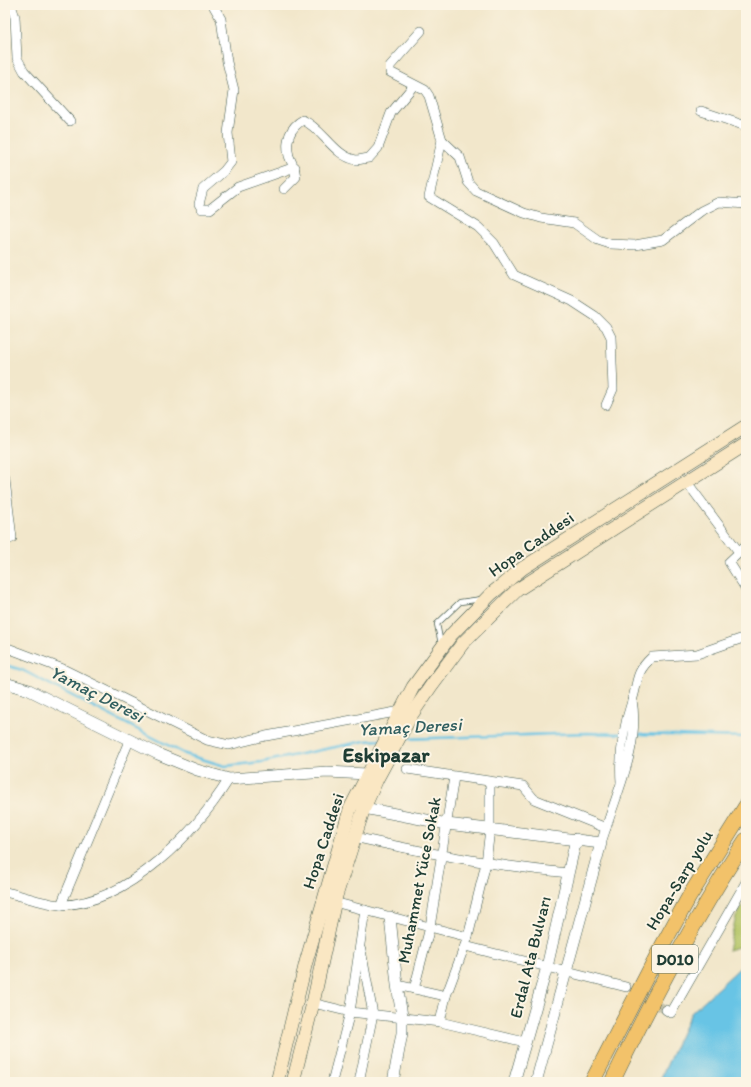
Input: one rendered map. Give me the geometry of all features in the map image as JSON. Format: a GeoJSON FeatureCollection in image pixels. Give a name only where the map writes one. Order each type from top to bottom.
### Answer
{"type":"FeatureCollection","features":[{"type":"Feature","properties":{"kind":"highway","name":"Hopa-Sarp yolu"},"geometry":{"type":"LineString","coordinates":[[592,1082],[689,897],[746,806]]}},
{"type":"Feature","properties":{"kind":"highway","name":"D010"},"geometry":{"type":"LineString","coordinates":[[612,1082],[671,965],[720,880],[746,840]]}},
{"type":"Feature","properties":{"kind":"main road","name":"Hopa Caddesi"},"geometry":{"type":"LineString","coordinates":[[407,712],[413,687],[451,635],[487,598],[523,568],[746,426]]}},
{"type":"Feature","properties":{"kind":"main road","name":"Hopa Caddesi"},"geometry":{"type":"LineString","coordinates":[[293,1082],[313,1004],[329,901],[350,809],[372,776],[407,712],[431,686],[463,643],[518,590],[746,444]]}},
{"type":"Feature","properties":{"kind":"main road","name":"Hopa Caddesi"},"geometry":{"type":"LineString","coordinates":[[278,1082],[306,962],[354,837],[364,808],[372,776]]}},
{"type":"Feature","properties":{"kind":"street"},"geometry":{"type":"LineString","coordinates":[[11,5],[15,17],[17,58],[24,72],[70,121]]}},
{"type":"Feature","properties":{"kind":"street"},"geometry":{"type":"LineString","coordinates":[[214,5],[221,20],[227,62],[234,90],[228,133],[231,162],[224,171],[203,189],[199,204],[202,209],[210,209],[238,187],[295,167]]}},
{"type":"Feature","properties":{"kind":"street"},"geometry":{"type":"LineString","coordinates":[[421,31],[390,66],[390,72],[425,90],[429,96],[442,140],[429,197],[478,227],[494,243],[514,275],[572,301],[594,316],[606,327],[611,337],[613,389],[606,405]]}},
{"type":"Feature","properties":{"kind":"street"},"geometry":{"type":"LineString","coordinates":[[284,189],[296,177],[295,167],[289,155],[290,132],[295,124],[303,120],[312,124],[333,146],[356,160],[369,158],[378,148],[391,112],[414,85]]}},
{"type":"Feature","properties":{"kind":"street"},"geometry":{"type":"LineString","coordinates":[[700,111],[746,126]]}},
{"type":"Feature","properties":{"kind":"street"},"geometry":{"type":"LineString","coordinates":[[442,140],[460,157],[468,182],[476,191],[524,213],[541,218],[574,223],[598,240],[610,244],[635,245],[663,240],[701,211],[719,202],[746,204]]}},
{"type":"Feature","properties":{"kind":"street"},"geometry":{"type":"LineString","coordinates":[[5,480],[12,538],[5,541]]}},
{"type":"Feature","properties":{"kind":"street"},"geometry":{"type":"LineString","coordinates":[[686,481],[742,549],[728,562],[746,589]]}},
{"type":"Feature","properties":{"kind":"street"},"geometry":{"type":"LineString","coordinates":[[536,1082],[601,843],[621,782],[632,700],[637,676],[642,666],[652,657],[697,654],[746,637]]}},
{"type":"Feature","properties":{"kind":"street"},"geometry":{"type":"LineString","coordinates":[[5,647],[63,669],[207,740],[229,745],[266,736],[407,712]]}},
{"type":"Feature","properties":{"kind":"street"},"geometry":{"type":"LineString","coordinates":[[5,683],[29,690],[129,741],[197,770],[229,779],[327,772],[372,776]]}},
{"type":"Feature","properties":{"kind":"street"},"geometry":{"type":"LineString","coordinates":[[60,905],[129,741]]}},
{"type":"Feature","properties":{"kind":"street"},"geometry":{"type":"LineString","coordinates":[[407,769],[523,786],[534,799],[606,828]]}},
{"type":"Feature","properties":{"kind":"street","name":"Muhammet Yüce Sokak"},"geometry":{"type":"LineString","coordinates":[[414,989],[430,927],[454,777]]}},
{"type":"Feature","properties":{"kind":"street"},"geometry":{"type":"LineString","coordinates":[[5,892],[60,905],[93,900],[135,879],[176,844],[215,801],[229,779]]}},
{"type":"Feature","properties":{"kind":"street"},"geometry":{"type":"LineString","coordinates":[[440,1022],[446,996],[466,941],[486,863],[490,829],[490,782]]}},
{"type":"Feature","properties":{"kind":"street"},"geometry":{"type":"LineString","coordinates":[[364,808],[447,824],[601,843]]}},
{"type":"Feature","properties":{"kind":"street"},"geometry":{"type":"LineString","coordinates":[[354,837],[441,856],[568,873]]}},
{"type":"Feature","properties":{"kind":"street","name":"Erdal Ata Bulvarı"},"geometry":{"type":"LineString","coordinates":[[514,1082],[547,967],[576,839]]}},
{"type":"Feature","properties":{"kind":"street"},"geometry":{"type":"LineString","coordinates":[[666,1010],[671,1013],[746,882]]}},
{"type":"Feature","properties":{"kind":"street"},"geometry":{"type":"LineString","coordinates":[[329,901],[430,927],[466,941],[547,967],[626,987]]}},
{"type":"Feature","properties":{"kind":"street"},"geometry":{"type":"LineString","coordinates":[[332,1082],[350,1012],[365,910]]}},
{"type":"Feature","properties":{"kind":"street"},"geometry":{"type":"LineString","coordinates":[[390,917],[396,985],[402,1016],[402,1033],[393,1082]]}},
{"type":"Feature","properties":{"kind":"street"},"geometry":{"type":"LineString","coordinates":[[359,1082],[373,1014],[360,941]]}},
{"type":"Feature","properties":{"kind":"street"},"geometry":{"type":"LineString","coordinates":[[396,985],[446,996]]}},
{"type":"Feature","properties":{"kind":"street"},"geometry":{"type":"LineString","coordinates":[[313,1004],[350,1012],[402,1016],[440,1022],[525,1042]]}},
{"type":"Feature","properties":{"kind":"lane"},"geometry":{"type":"LineString","coordinates":[[442,648],[437,624],[460,602],[487,598]]}},
{"type":"Feature","properties":{"kind":"green space"},"geometry":{"type":"Polygon","coordinates":[[[746,900],[746,945],[728,950],[736,917],[746,900]]]}},
{"type":"Feature","properties":{"kind":"water"},"geometry":{"type":"Polygon","coordinates":[[[746,962],[746,1082],[659,1082],[691,1013],[746,962]]]}},
{"type":"Feature","properties":{"kind":"waterway","name":"Yamaç Deresi"},"geometry":{"type":"LineString","coordinates":[[5,665],[22,670],[185,754],[225,766],[262,762],[365,741],[381,740]]}},
{"type":"Feature","properties":{"kind":"waterway","name":"Yamaç Deresi"},"geometry":{"type":"LineString","coordinates":[[402,739],[587,733],[621,734]]}},
{"type":"Feature","properties":{"kind":"waterway","name":"Yamaç Deresi"},"geometry":{"type":"LineString","coordinates":[[634,734],[746,737]]}},
{"type":"Feature","properties":{"kind":"tunnel"},"geometry":{"type":"LineString","coordinates":[[634,991],[666,1010]]}},
{"type":"Feature","properties":{"kind":"district","name":"Eskipazar"},"geometry":{"type":"Point","coordinates":[386,755]}}]}
